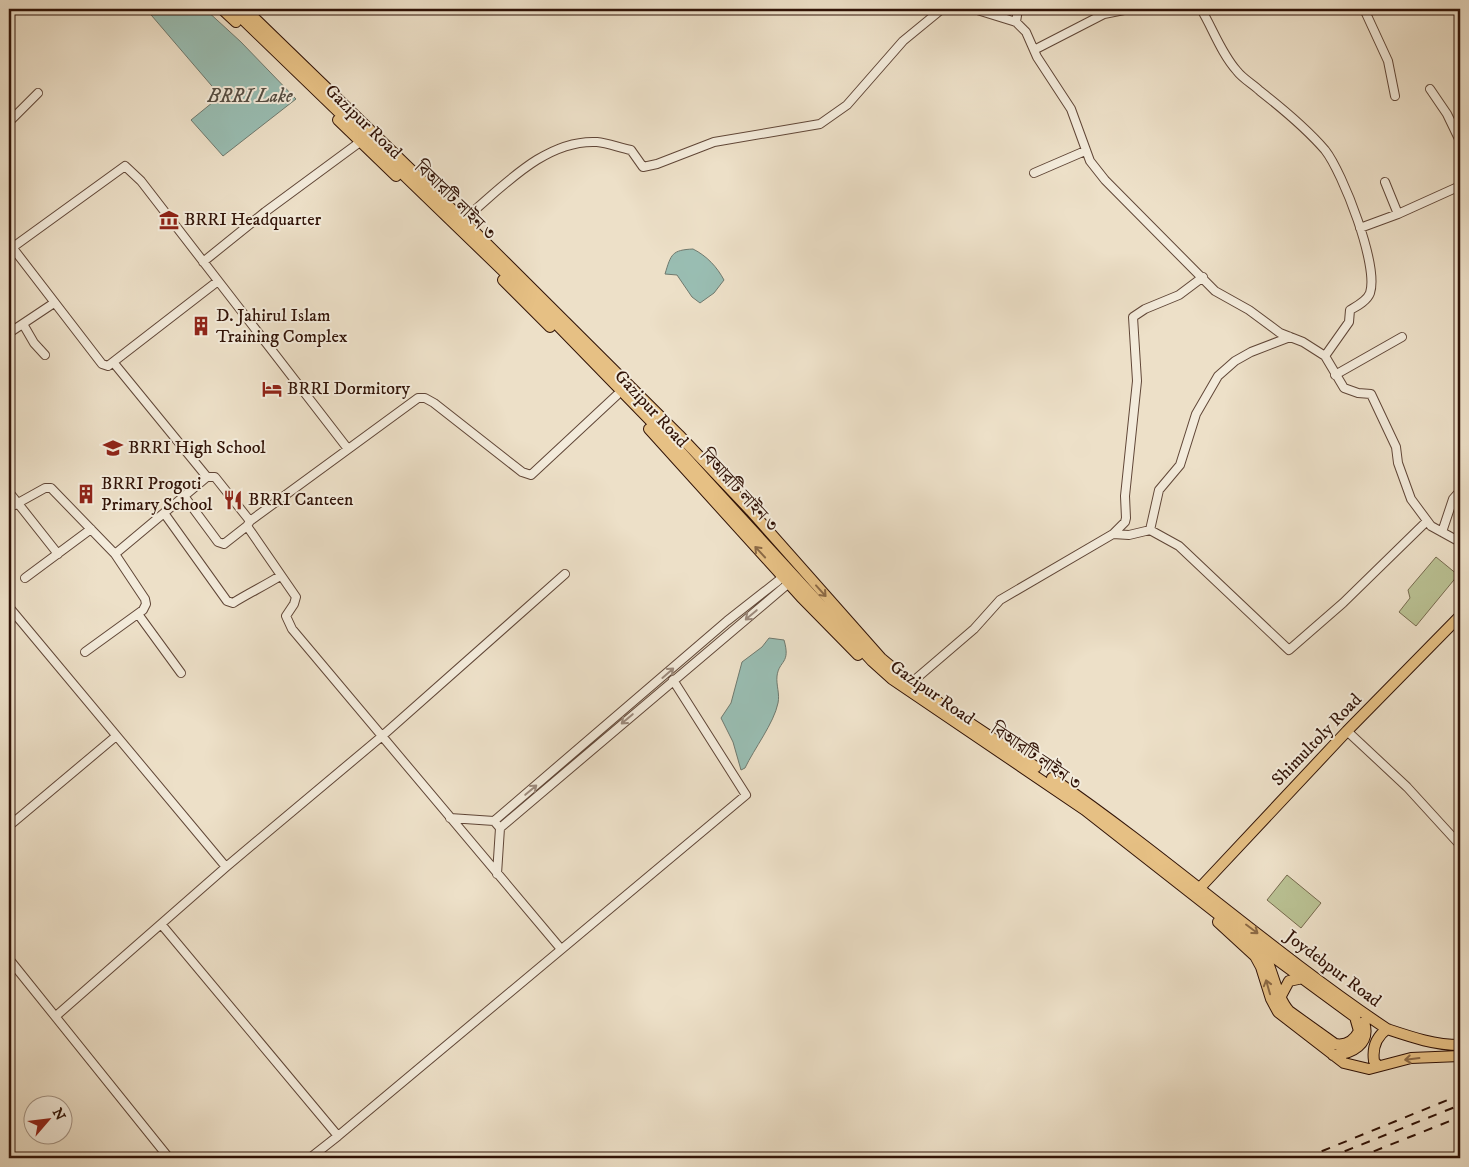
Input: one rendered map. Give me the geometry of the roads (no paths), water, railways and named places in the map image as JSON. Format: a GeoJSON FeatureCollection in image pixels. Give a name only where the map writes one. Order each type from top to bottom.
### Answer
{"type":"FeatureCollection","features":[{"type":"Feature","properties":{"kind":"main road","name":"Gazipur Road"},"geometry":{"type":"LineString","coordinates":[[222,9],[465,242],[617,395],[786,580],[878,676],[906,699],[1043,788],[1195,894]]}},
{"type":"Feature","properties":{"kind":"main road","name":"বিআরটি লাইন ৩"},"geometry":{"type":"LineString","coordinates":[[232,9],[531,298],[678,449],[872,661],[892,680],[1046,782],[1195,894],[1261,948],[1354,1017],[1359,1031],[1356,1038],[1349,1043],[1334,1044],[1290,1011],[1281,996],[1270,962],[1261,948]]}},
{"type":"Feature","properties":{"kind":"main road","name":"Gazipur Road"},"geometry":{"type":"LineString","coordinates":[[245,9],[463,220],[679,435],[751,511],[881,658],[911,683],[1090,804],[1195,894]]}},
{"type":"Feature","properties":{"kind":"main road","name":"Shimultoly Road"},"geometry":{"type":"LineString","coordinates":[[1195,894],[1347,731],[1460,616]]}},
{"type":"Feature","properties":{"kind":"main road","name":"Joydebpur Road"},"geometry":{"type":"LineString","coordinates":[[1195,894],[1387,1029],[1413,1038],[1460,1044]]}},
{"type":"Feature","properties":{"kind":"main road"},"geometry":{"type":"LineString","coordinates":[[1195,894],[1255,956],[1261,967],[1271,999],[1278,1012],[1344,1063],[1369,1069],[1411,1058],[1460,1056]]}},
{"type":"Feature","properties":{"kind":"main road"},"geometry":{"type":"LineString","coordinates":[[1281,996],[1289,981],[1302,978]]}},
{"type":"Feature","properties":{"kind":"main road"},"geometry":{"type":"LineString","coordinates":[[1333,1055],[1351,1052],[1362,1041],[1366,1027],[1361,1011]]}},
{"type":"Feature","properties":{"kind":"main road"},"geometry":{"type":"LineString","coordinates":[[1378,1066],[1374,1061],[1374,1044],[1379,1034],[1387,1029]]}},
{"type":"Feature","properties":{"kind":"street"},"geometry":{"type":"LineString","coordinates":[[463,220],[544,154],[562,146],[597,142],[631,150],[643,166],[657,164],[714,142],[820,124],[847,105],[903,41],[942,9]]}},
{"type":"Feature","properties":{"kind":"street"},"geometry":{"type":"LineString","coordinates":[[974,9],[1016,22],[1026,32],[1034,50],[1071,109],[1090,161],[1105,180],[1215,292],[1248,310],[1280,333],[1303,342],[1325,356],[1344,388],[1371,394],[1396,447],[1398,463],[1410,499],[1427,521],[1460,542]]}},
{"type":"Feature","properties":{"kind":"street"},"geometry":{"type":"LineString","coordinates":[[1016,22],[1018,9]]}},
{"type":"Feature","properties":{"kind":"street"},"geometry":{"type":"LineString","coordinates":[[1034,50],[1104,14],[1129,9]]}},
{"type":"Feature","properties":{"kind":"street"},"geometry":{"type":"LineString","coordinates":[[1201,9],[1225,54],[1238,73],[1302,126],[1326,151],[1342,179],[1360,228],[1371,274],[1369,295],[1350,310],[1349,322],[1325,356]]}},
{"type":"Feature","properties":{"kind":"street"},"geometry":{"type":"LineString","coordinates":[[1364,9],[1388,61],[1395,96]]}},
{"type":"Feature","properties":{"kind":"street"},"geometry":{"type":"LineString","coordinates":[[1430,89],[1447,114],[1460,140]]}},
{"type":"Feature","properties":{"kind":"street"},"geometry":{"type":"LineString","coordinates":[[9,122],[38,93]]}},
{"type":"Feature","properties":{"kind":"street"},"geometry":{"type":"LineString","coordinates":[[203,262],[360,142]]}},
{"type":"Feature","properties":{"kind":"street"},"geometry":{"type":"LineString","coordinates":[[1034,173],[1085,150]]}},
{"type":"Feature","properties":{"kind":"street"},"geometry":{"type":"LineString","coordinates":[[218,281],[108,366],[102,364],[10,248],[125,166],[141,181],[348,449]]}},
{"type":"Feature","properties":{"kind":"street"},"geometry":{"type":"LineString","coordinates":[[1385,182],[1398,214]]}},
{"type":"Feature","properties":{"kind":"street"},"geometry":{"type":"LineString","coordinates":[[1360,228],[1398,214],[1460,186]]}},
{"type":"Feature","properties":{"kind":"street"},"geometry":{"type":"LineString","coordinates":[[911,683],[974,629],[1000,600],[1113,534],[1126,522],[1126,488],[1137,381],[1133,317],[1179,295],[1203,278]]}},
{"type":"Feature","properties":{"kind":"street"},"geometry":{"type":"LineString","coordinates":[[9,333],[54,303]]}},
{"type":"Feature","properties":{"kind":"street"},"geometry":{"type":"LineString","coordinates":[[23,324],[45,356]]}},
{"type":"Feature","properties":{"kind":"street"},"geometry":{"type":"LineString","coordinates":[[1335,375],[1402,336]]}},
{"type":"Feature","properties":{"kind":"street"},"geometry":{"type":"LineString","coordinates":[[1150,530],[1159,490],[1180,465],[1196,414],[1218,376],[1235,361],[1251,352],[1290,337]]}},
{"type":"Feature","properties":{"kind":"street"},"geometry":{"type":"LineString","coordinates":[[113,362],[207,477]]}},
{"type":"Feature","properties":{"kind":"street"},"geometry":{"type":"LineString","coordinates":[[184,496],[218,542],[224,544],[248,524],[418,398],[425,398],[522,472],[531,475],[617,395]]}},
{"type":"Feature","properties":{"kind":"street"},"geometry":{"type":"LineString","coordinates":[[115,554],[207,477],[215,477],[248,524],[280,576],[296,597],[286,616],[292,629],[381,738],[561,949]]}},
{"type":"Feature","properties":{"kind":"street"},"geometry":{"type":"LineString","coordinates":[[9,508],[45,488],[52,488],[115,554],[145,599],[146,604],[138,614],[85,652]]}},
{"type":"Feature","properties":{"kind":"street"},"geometry":{"type":"LineString","coordinates":[[1442,532],[1453,499],[1460,491]]}},
{"type":"Feature","properties":{"kind":"street"},"geometry":{"type":"LineString","coordinates":[[9,492],[58,554]]}},
{"type":"Feature","properties":{"kind":"street"},"geometry":{"type":"LineString","coordinates":[[164,513],[227,602],[233,603],[252,591],[260,590],[280,576]]}},
{"type":"Feature","properties":{"kind":"street"},"geometry":{"type":"LineString","coordinates":[[1113,534],[1129,535],[1150,530],[1179,546],[1289,650],[1343,603],[1427,521]]}},
{"type":"Feature","properties":{"kind":"street"},"geometry":{"type":"LineString","coordinates":[[25,578],[91,529]]}},
{"type":"Feature","properties":{"kind":"street"},"geometry":{"type":"LineString","coordinates":[[56,1016],[226,867],[381,738],[565,574]]}},
{"type":"Feature","properties":{"kind":"street"},"geometry":{"type":"LineString","coordinates":[[500,828],[673,680],[786,580]]}},
{"type":"Feature","properties":{"kind":"street"},"geometry":{"type":"LineString","coordinates":[[450,818],[494,821],[727,622],[786,580]]}},
{"type":"Feature","properties":{"kind":"street"},"geometry":{"type":"LineString","coordinates":[[9,607],[115,737],[226,867]]}},
{"type":"Feature","properties":{"kind":"street"},"geometry":{"type":"LineString","coordinates":[[138,614],[181,673]]}},
{"type":"Feature","properties":{"kind":"street"},"geometry":{"type":"LineString","coordinates":[[310,1158],[746,795],[673,680]]}},
{"type":"Feature","properties":{"kind":"street"},"geometry":{"type":"LineString","coordinates":[[1347,731],[1407,786],[1460,845]]}},
{"type":"Feature","properties":{"kind":"street"},"geometry":{"type":"LineString","coordinates":[[9,826],[115,737]]}},
{"type":"Feature","properties":{"kind":"street"},"geometry":{"type":"LineString","coordinates":[[494,821],[500,828],[497,874]]}},
{"type":"Feature","properties":{"kind":"street"},"geometry":{"type":"LineString","coordinates":[[161,924],[338,1136]]}},
{"type":"Feature","properties":{"kind":"street"},"geometry":{"type":"LineString","coordinates":[[9,960],[169,1158]]}},
{"type":"Feature","properties":{"kind":"water","name":"BRRI Lake"},"geometry":{"type":"Polygon","coordinates":[[[146,9],[205,9],[241,42],[296,99],[223,156],[191,120],[218,98],[217,92],[146,9]]]}},
{"type":"Feature","properties":{"kind":"water"},"geometry":{"type":"Polygon","coordinates":[[[693,249],[711,262],[724,280],[714,293],[700,303],[692,297],[677,275],[665,274],[673,254],[693,249]]]}},
{"type":"Feature","properties":{"kind":"water"},"geometry":{"type":"Polygon","coordinates":[[[769,638],[784,640],[786,648],[785,658],[777,676],[778,703],[768,727],[745,768],[741,770],[733,742],[721,718],[731,703],[742,662],[762,647],[769,638]]]}},
{"type":"Feature","properties":{"kind":"railway"},"geometry":{"type":"LineString","coordinates":[[1305,1158],[1460,1095]]}},
{"type":"Feature","properties":{"kind":"railway"},"geometry":{"type":"LineString","coordinates":[[1328,1158],[1460,1105]]}},
{"type":"Feature","properties":{"kind":"railway"},"geometry":{"type":"LineString","coordinates":[[1357,1158],[1460,1117]]}},
{"type":"Feature","properties":{"kind":"place","name":"BRRI Headquarter"},"geometry":{"type":"Point","coordinates":[169,220]}},
{"type":"Feature","properties":{"kind":"place","name":"D. Jahirul Islam Training Complex"},"geometry":{"type":"Point","coordinates":[201,326]}},
{"type":"Feature","properties":{"kind":"place","name":"BRRI Dormitory"},"geometry":{"type":"Point","coordinates":[272,389]}},
{"type":"Feature","properties":{"kind":"place","name":"BRRI High School"},"geometry":{"type":"Point","coordinates":[113,448]}},
{"type":"Feature","properties":{"kind":"place","name":"BRRI Progoti Primary School"},"geometry":{"type":"Point","coordinates":[86,494]}},
{"type":"Feature","properties":{"kind":"place","name":"BRRI Canteen"},"geometry":{"type":"Point","coordinates":[233,500]}}]}
